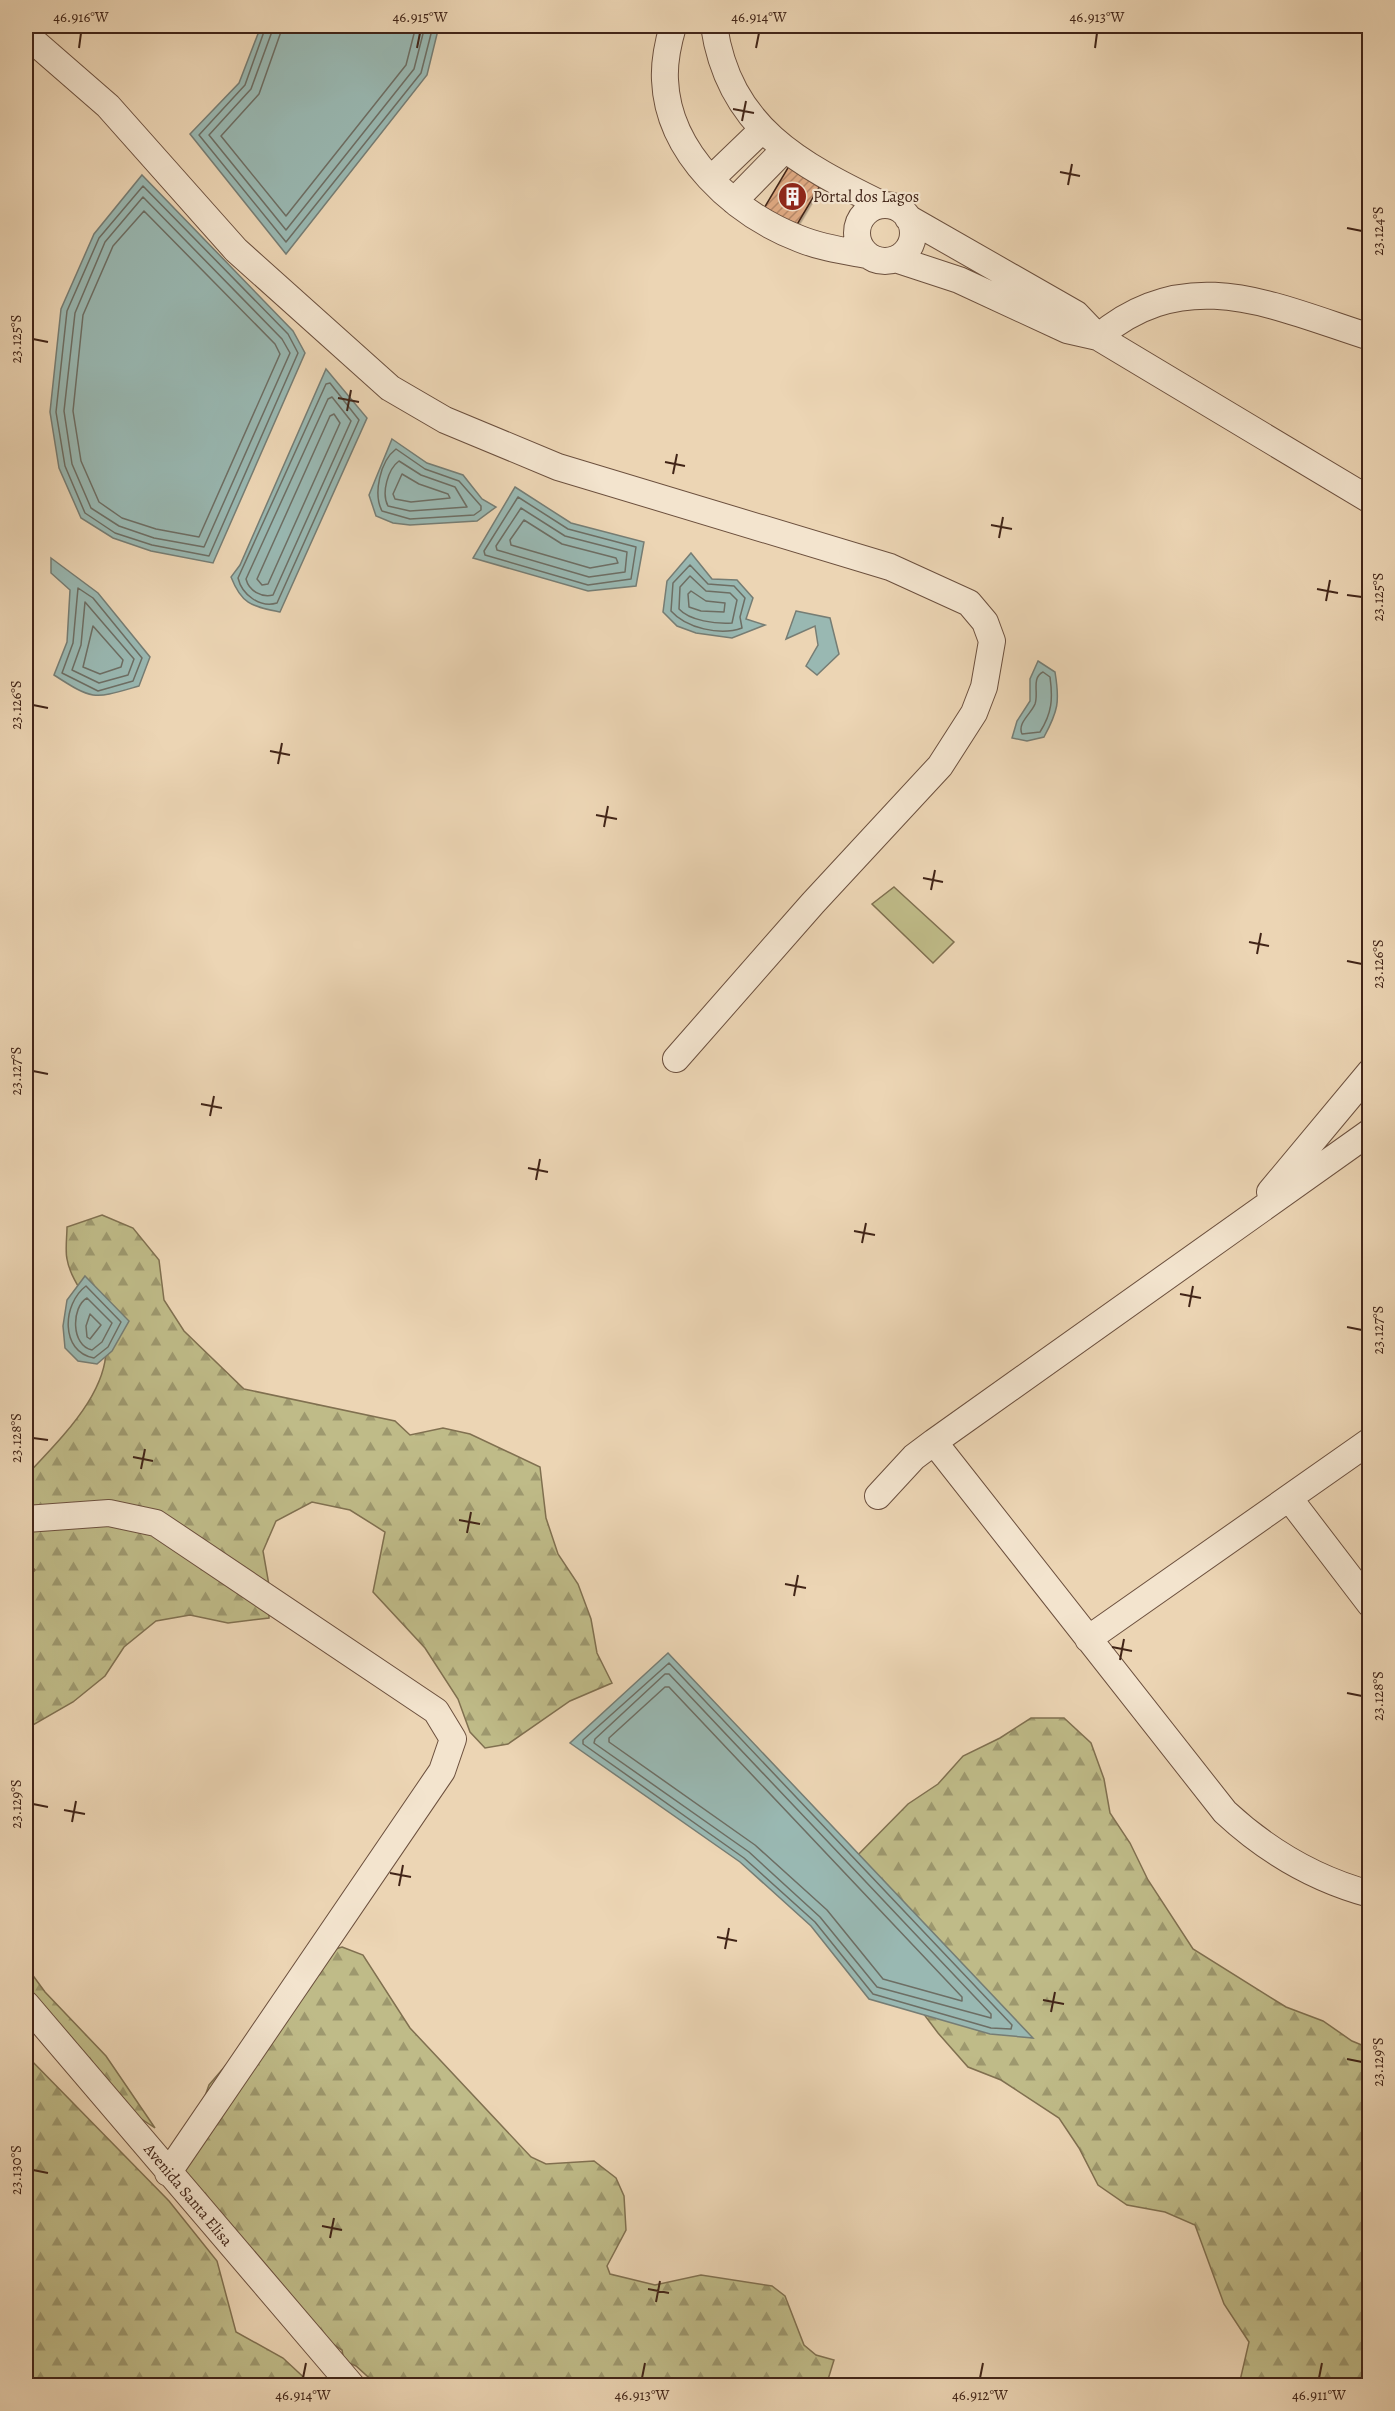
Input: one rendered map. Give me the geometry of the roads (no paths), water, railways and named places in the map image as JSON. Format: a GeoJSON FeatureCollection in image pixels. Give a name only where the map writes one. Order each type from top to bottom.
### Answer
{"type":"FeatureCollection","features":[{"type":"Feature","properties":{"kind":"street"},"geometry":{"type":"LineString","coordinates":[[673,26],[664,80],[670,111],[687,149],[711,179],[734,201],[779,230],[802,240],[867,255],[876,260],[895,259],[959,280],[1067,330],[1098,337]]}},
{"type":"Feature","properties":{"kind":"street"},"geometry":{"type":"LineString","coordinates":[[714,26],[727,73],[747,112],[762,130],[784,150],[883,205],[893,206],[909,218],[1076,314],[1098,337],[1370,500]]}},
{"type":"Feature","properties":{"kind":"street"},"geometry":{"type":"LineString","coordinates":[[32,41],[108,106],[236,250],[390,388],[445,420],[558,467],[890,567],[969,603],[985,622],[992,641],[984,687],[974,713],[940,766],[813,903],[676,1059]]}},
{"type":"Feature","properties":{"kind":"street"},"geometry":{"type":"LineString","coordinates":[[711,179],[762,130]]}},
{"type":"Feature","properties":{"kind":"street"},"geometry":{"type":"LineString","coordinates":[[734,201],[784,150]]}},
{"type":"Feature","properties":{"kind":"street"},"geometry":{"type":"LineString","coordinates":[[867,255],[857,239],[859,220],[866,212],[883,205]]}},
{"type":"Feature","properties":{"kind":"street"},"geometry":{"type":"LineString","coordinates":[[895,259],[910,246],[913,237],[909,218]]}},
{"type":"Feature","properties":{"kind":"street"},"geometry":{"type":"LineString","coordinates":[[1098,337],[1116,322],[1148,305],[1185,295],[1206,294],[1247,298],[1370,337]]}},
{"type":"Feature","properties":{"kind":"street"},"geometry":{"type":"LineString","coordinates":[[1246,1220],[1370,1072]]}},
{"type":"Feature","properties":{"kind":"street"},"geometry":{"type":"LineString","coordinates":[[878,1496],[914,1457],[934,1442],[1370,1132]]}},
{"type":"Feature","properties":{"kind":"street"},"geometry":{"type":"LineString","coordinates":[[1089,1639],[1370,1441]]}},
{"type":"Feature","properties":{"kind":"street"},"geometry":{"type":"LineString","coordinates":[[934,1442],[1225,1812],[1271,1850],[1296,1866],[1332,1882],[1370,1894]]}},
{"type":"Feature","properties":{"kind":"street"},"geometry":{"type":"LineString","coordinates":[[1289,1498],[1370,1604]]}},
{"type":"Feature","properties":{"kind":"street"},"geometry":{"type":"LineString","coordinates":[[26,1520],[108,1513],[156,1523],[436,1711],[453,1739],[442,1771],[168,2173]]}},
{"type":"Feature","properties":{"kind":"street","name":"Avenida Santa Elisa"},"geometry":{"type":"LineString","coordinates":[[26,2004],[168,2173],[352,2385]]}},
{"type":"Feature","properties":{"kind":"water"},"geometry":{"type":"Polygon","coordinates":[[[261,26],[439,26],[427,75],[286,254],[190,134],[239,83],[261,26]]]}},
{"type":"Feature","properties":{"kind":"water"},"geometry":{"type":"Polygon","coordinates":[[[142,175],[293,331],[305,353],[213,563],[151,551],[113,538],[81,518],[59,468],[50,412],[61,309],[94,234],[142,175]]]}},
{"type":"Feature","properties":{"kind":"water"},"geometry":{"type":"Polygon","coordinates":[[[326,369],[367,418],[280,612],[262,608],[244,599],[231,577],[240,565],[326,369]]]}},
{"type":"Feature","properties":{"kind":"water"},"geometry":{"type":"Polygon","coordinates":[[[392,439],[427,463],[463,475],[482,499],[496,507],[477,521],[410,525],[393,523],[376,516],[369,495],[392,439]]]}},
{"type":"Feature","properties":{"kind":"water"},"geometry":{"type":"Polygon","coordinates":[[[515,487],[571,523],[644,542],[636,586],[588,591],[473,558],[515,487]]]}},
{"type":"Feature","properties":{"kind":"water"},"geometry":{"type":"Polygon","coordinates":[[[691,553],[712,579],[737,580],[753,598],[746,619],[765,625],[732,638],[696,633],[677,626],[663,612],[667,581],[691,553]]]}},
{"type":"Feature","properties":{"kind":"water"},"geometry":{"type":"Polygon","coordinates":[[[51,558],[98,593],[150,657],[139,686],[95,695],[78,690],[54,675],[67,642],[70,590],[51,573],[51,558]]]}},
{"type":"Feature","properties":{"kind":"water"},"geometry":{"type":"Polygon","coordinates":[[[796,611],[830,618],[839,654],[817,675],[806,666],[818,645],[815,626],[786,639],[796,611]]]}},
{"type":"Feature","properties":{"kind":"water"},"geometry":{"type":"Polygon","coordinates":[[[1038,661],[1055,672],[1057,706],[1055,713],[1044,737],[1027,741],[1012,738],[1017,721],[1030,701],[1030,679],[1038,661]]]}},
{"type":"Feature","properties":{"kind":"water"},"geometry":{"type":"Polygon","coordinates":[[[85,1276],[129,1321],[112,1351],[97,1364],[78,1361],[65,1348],[63,1326],[67,1300],[85,1276]]]}},
{"type":"Feature","properties":{"kind":"water"},"geometry":{"type":"Polygon","coordinates":[[[668,1653],[1033,2038],[990,2034],[869,1999],[811,1926],[740,1862],[570,1743],[668,1653]]]}},
{"type":"Feature","properties":{"kind":"place","name":"Portal dos Lagos"},"geometry":{"type":"Point","coordinates":[792,197]}}]}
